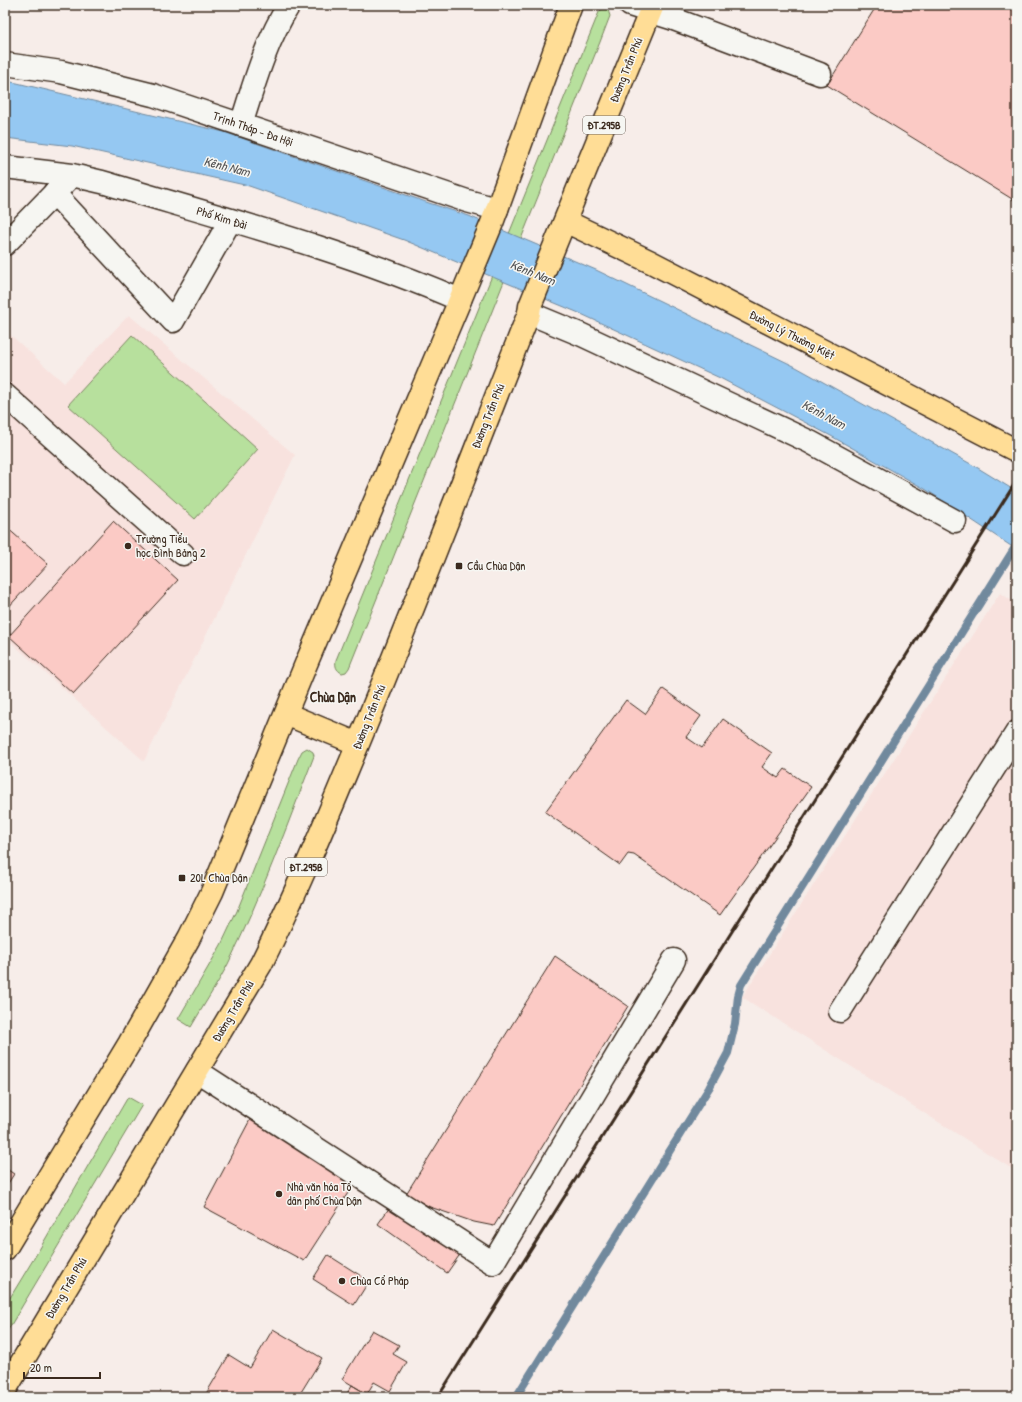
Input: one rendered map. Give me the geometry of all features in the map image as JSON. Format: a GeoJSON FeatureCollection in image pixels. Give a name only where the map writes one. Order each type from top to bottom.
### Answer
{"type":"FeatureCollection","features":[{"type":"Feature","properties":{"kind":"main road"},"geometry":{"type":"LineString","coordinates":[[5,1249],[129,1044],[189,938],[212,892],[306,664],[464,292],[494,216],[571,5]]}},
{"type":"Feature","properties":{"kind":"main road","name":"Đường Trần Phú"},"geometry":{"type":"LineString","coordinates":[[5,1390],[268,951],[316,846],[379,693],[530,310],[652,8]]}},
{"type":"Feature","properties":{"kind":"main road","name":"Đường Lý Thường Kiệt"},"geometry":{"type":"LineString","coordinates":[[566,221],[651,262],[1017,451]]}},
{"type":"Feature","properties":{"kind":"main road"},"geometry":{"type":"LineString","coordinates":[[286,714],[358,744]]}},
{"type":"Feature","properties":{"kind":"street"},"geometry":{"type":"LineString","coordinates":[[240,124],[260,67],[281,17],[288,5]]}},
{"type":"Feature","properties":{"kind":"street"},"geometry":{"type":"LineString","coordinates":[[630,5],[652,8],[679,21],[820,74]]}},
{"type":"Feature","properties":{"kind":"street","name":"Trịnh Tháp - Đa Hội"},"geometry":{"type":"LineString","coordinates":[[5,64],[61,72],[153,95],[468,201],[494,216]]}},
{"type":"Feature","properties":{"kind":"street","name":"Phố Kim Đài"},"geometry":{"type":"LineString","coordinates":[[5,167],[72,174],[102,182],[333,251],[419,282],[464,292]]}},
{"type":"Feature","properties":{"kind":"street"},"geometry":{"type":"LineString","coordinates":[[5,244],[72,174]]}},
{"type":"Feature","properties":{"kind":"street"},"geometry":{"type":"LineString","coordinates":[[54,193],[173,321],[230,220]]}},
{"type":"Feature","properties":{"kind":"street"},"geometry":{"type":"LineString","coordinates":[[530,310],[810,442],[954,521]]}},
{"type":"Feature","properties":{"kind":"street"},"geometry":{"type":"LineString","coordinates":[[5,395],[183,554]]}},
{"type":"Feature","properties":{"kind":"street"},"geometry":{"type":"LineString","coordinates":[[840,1010],[1017,732]]}},
{"type":"Feature","properties":{"kind":"street"},"geometry":{"type":"LineString","coordinates":[[198,1070],[493,1263],[674,960]]}},
{"type":"Feature","properties":{"kind":"shaded area","name":"Trường Tiểu học Đình Bảng 2"},"geometry":{"type":"Polygon","coordinates":[[[129,315],[295,455],[144,761],[5,637],[5,330],[64,383],[129,315]]]}},
{"type":"Feature","properties":{"kind":"shaded area"},"geometry":{"type":"Polygon","coordinates":[[[1000,593],[1017,604],[1017,1172],[742,997],[1000,593]]]}},
{"type":"Feature","properties":{"kind":"green space"},"geometry":{"type":"Polygon","coordinates":[[[605,8],[608,10],[610,16],[600,42],[349,668],[346,672],[342,673],[336,668],[336,660],[599,12],[605,8]]]}},
{"type":"Feature","properties":{"kind":"green space"},"geometry":{"type":"Polygon","coordinates":[[[132,335],[258,449],[195,519],[68,405],[132,335]]]}},
{"type":"Feature","properties":{"kind":"green space"},"geometry":{"type":"Polygon","coordinates":[[[307,748],[313,752],[314,756],[263,887],[228,964],[191,1027],[178,1019],[221,945],[237,911],[298,759],[302,751],[307,748]]]}},
{"type":"Feature","properties":{"kind":"green space"},"geometry":{"type":"Polygon","coordinates":[[[128,1097],[142,1105],[5,1335],[5,1306],[128,1097]]]}},
{"type":"Feature","properties":{"kind":"water","name":"Kênh Nam"},"geometry":{"type":"Polygon","coordinates":[[[5,81],[224,132],[469,216],[596,270],[796,367],[978,468],[1017,492],[1017,550],[925,489],[831,436],[720,378],[579,313],[404,240],[249,186],[72,146],[5,138],[5,81]]]}},
{"type":"Feature","properties":{"kind":"building"},"geometry":{"type":"Polygon","coordinates":[[[877,5],[1017,5],[1017,202],[827,85],[877,5]]]}},
{"type":"Feature","properties":{"kind":"building"},"geometry":{"type":"Polygon","coordinates":[[[113,521],[178,580],[73,694],[9,636],[113,521]]]}},
{"type":"Feature","properties":{"kind":"building"},"geometry":{"type":"Polygon","coordinates":[[[5,526],[48,564],[5,611],[5,526]]]}},
{"type":"Feature","properties":{"kind":"building"},"geometry":{"type":"Polygon","coordinates":[[[663,689],[701,716],[686,737],[702,748],[723,719],[772,753],[762,767],[778,778],[785,769],[811,787],[720,915],[634,855],[628,854],[620,865],[545,812],[626,700],[645,714],[663,689]]]}},
{"type":"Feature","properties":{"kind":"building"},"geometry":{"type":"Polygon","coordinates":[[[555,956],[628,1006],[494,1226],[474,1222],[430,1207],[406,1194],[555,956]]]}},
{"type":"Feature","properties":{"kind":"building","name":"Nhà văn hóa Tổ dân phố Chùa Dận"},"geometry":{"type":"Polygon","coordinates":[[[252,1116],[355,1182],[304,1261],[204,1207],[252,1116]]]}},
{"type":"Feature","properties":{"kind":"building"},"geometry":{"type":"Polygon","coordinates":[[[5,1168],[14,1174],[5,1188],[5,1168]]]}},
{"type":"Feature","properties":{"kind":"building"},"geometry":{"type":"Polygon","coordinates":[[[392,1204],[461,1253],[447,1273],[378,1224],[392,1204]]]}},
{"type":"Feature","properties":{"kind":"building"},"geometry":{"type":"Polygon","coordinates":[[[328,1255],[369,1281],[354,1305],[313,1279],[328,1255]]]}},
{"type":"Feature","properties":{"kind":"building"},"geometry":{"type":"Polygon","coordinates":[[[273,1329],[322,1358],[298,1397],[204,1397],[229,1355],[250,1368],[273,1329]]]}},
{"type":"Feature","properties":{"kind":"building"},"geometry":{"type":"Polygon","coordinates":[[[372,1330],[399,1345],[393,1354],[407,1362],[390,1391],[374,1382],[367,1394],[342,1379],[372,1330]]]}},
{"type":"Feature","properties":{"kind":"building"},"geometry":{"type":"Polygon","coordinates":[[[352,1385],[372,1397],[345,1397],[352,1385]]]}},
{"type":"Feature","properties":{"kind":"waterway"},"geometry":{"type":"LineString","coordinates":[[516,1397],[709,1088],[728,1053],[735,1024],[738,996],[741,985],[1017,544]]}},
{"type":"Feature","properties":{"kind":"railway"},"geometry":{"type":"LineString","coordinates":[[438,1397],[1017,480]]}},
{"type":"Feature","properties":{"kind":"place","name":"Trường Tiểu học Đình Bảng 2"},"geometry":{"type":"Point","coordinates":[128,546]}},
{"type":"Feature","properties":{"kind":"place","name":"Cầu Chùa Dận"},"geometry":{"type":"Point","coordinates":[459,566]}},
{"type":"Feature","properties":{"kind":"place","name":"20L Chùa Dận"},"geometry":{"type":"Point","coordinates":[182,878]}},
{"type":"Feature","properties":{"kind":"place","name":"Nhà văn hóa Tổ dân phố Chùa Dận"},"geometry":{"type":"Point","coordinates":[279,1194]}},
{"type":"Feature","properties":{"kind":"place","name":"Chùa Cổ Pháp"},"geometry":{"type":"Point","coordinates":[342,1281]}},
{"type":"Feature","properties":{"kind":"district","name":"Chùa Dận"},"geometry":{"type":"Point","coordinates":[333,697]}}]}
